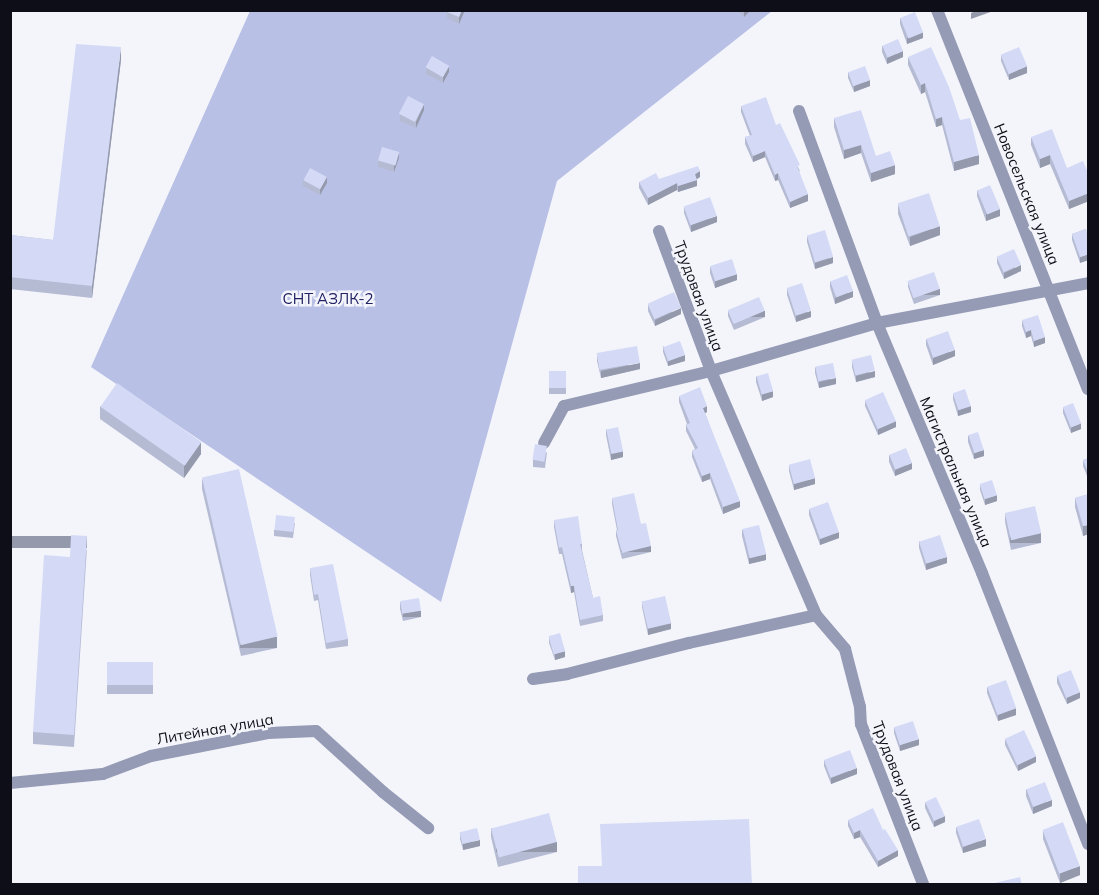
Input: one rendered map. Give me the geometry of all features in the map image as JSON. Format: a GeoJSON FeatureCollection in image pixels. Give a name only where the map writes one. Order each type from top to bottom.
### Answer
{"type":"FeatureCollection","features":[{"type":"Feature","properties":{"kind":"street","name":"Новосельская улица"},"geometry":{"type":"LineString","coordinates":[[937,10],[1089,389]]}},
{"type":"Feature","properties":{"kind":"street","name":"Магистральная улица"},"geometry":{"type":"LineString","coordinates":[[799,111],[878,323],[987,584],[1089,844]]}},
{"type":"Feature","properties":{"kind":"street","name":"Трудовая улица"},"geometry":{"type":"LineString","coordinates":[[659,231],[711,371],[816,615],[845,649],[860,707],[861,724],[923,885]]}},
{"type":"Feature","properties":{"kind":"street"},"geometry":{"type":"LineString","coordinates":[[711,371],[878,323],[1089,283]]}},
{"type":"Feature","properties":{"kind":"street","name":"Трудовая улица"},"geometry":{"type":"LineString","coordinates":[[544,443],[564,406],[711,371]]}},
{"type":"Feature","properties":{"kind":"street"},"geometry":{"type":"LineString","coordinates":[[533,679],[567,674],[689,643],[816,615]]}},
{"type":"Feature","properties":{"kind":"street","name":"Литейная улица"},"geometry":{"type":"LineString","coordinates":[[10,783],[103,774],[151,756],[268,733],[316,731],[383,792],[428,828]]}},
{"type":"Feature","properties":{"kind":"green space","name":"СНТ АЗЛК-2"},"geometry":{"type":"Polygon","coordinates":[[[250,11],[772,11],[557,181],[441,602],[91,367],[250,11]]]}},
{"type":"Feature","properties":{"kind":"building"},"geometry":{"type":"Polygon","coordinates":[[[447,10],[462,10],[459,17],[447,10]]]}},
{"type":"Feature","properties":{"kind":"building"},"geometry":{"type":"Polygon","coordinates":[[[915,12],[923,32],[908,38],[900,18],[915,12]]]}},
{"type":"Feature","properties":{"kind":"building"},"geometry":{"type":"Polygon","coordinates":[[[898,39],[903,51],[887,58],[882,46],[898,39]]]}},
{"type":"Feature","properties":{"kind":"building"},"geometry":{"type":"Polygon","coordinates":[[[76,44],[121,47],[92,286],[10,277],[10,235],[53,240],[76,44]]]}},
{"type":"Feature","properties":{"kind":"building"},"geometry":{"type":"Polygon","coordinates":[[[931,47],[949,87],[960,120],[970,118],[979,155],[954,162],[942,117],[936,119],[925,83],[921,85],[908,57],[931,47]]]}},
{"type":"Feature","properties":{"kind":"building"},"geometry":{"type":"Polygon","coordinates":[[[1019,47],[1027,66],[1009,74],[1001,55],[1019,47]]]}},
{"type":"Feature","properties":{"kind":"building"},"geometry":{"type":"Polygon","coordinates":[[[432,56],[449,66],[443,77],[426,67],[432,56]]]}},
{"type":"Feature","properties":{"kind":"building"},"geometry":{"type":"Polygon","coordinates":[[[865,66],[870,80],[853,86],[848,72],[865,66]]]}},
{"type":"Feature","properties":{"kind":"building"},"geometry":{"type":"Polygon","coordinates":[[[408,96],[424,104],[415,122],[399,114],[408,96]]]}},
{"type":"Feature","properties":{"kind":"building"},"geometry":{"type":"Polygon","coordinates":[[[766,97],[776,125],[780,123],[800,165],[797,166],[808,194],[790,202],[778,173],[775,175],[765,151],[753,156],[745,137],[752,135],[741,106],[766,97]]]}},
{"type":"Feature","properties":{"kind":"building"},"geometry":{"type":"Polygon","coordinates":[[[861,110],[876,156],[890,151],[895,165],[871,173],[861,145],[844,150],[834,118],[861,110]]]}},
{"type":"Feature","properties":{"kind":"building"},"geometry":{"type":"Polygon","coordinates":[[[1052,129],[1067,168],[1083,161],[1089,175],[1089,193],[1069,201],[1050,155],[1040,159],[1031,137],[1052,129]]]}},
{"type":"Feature","properties":{"kind":"building"},"geometry":{"type":"Polygon","coordinates":[[[382,147],[399,152],[395,165],[378,160],[382,147]]]}},
{"type":"Feature","properties":{"kind":"building"},"geometry":{"type":"Polygon","coordinates":[[[698,166],[700,171],[695,174],[697,180],[678,186],[677,183],[648,198],[639,182],[656,173],[659,179],[698,166]]]}},
{"type":"Feature","properties":{"kind":"building"},"geometry":{"type":"Polygon","coordinates":[[[310,168],[327,177],[320,189],[303,180],[310,168]]]}},
{"type":"Feature","properties":{"kind":"building"},"geometry":{"type":"Polygon","coordinates":[[[990,185],[1000,209],[987,214],[977,190],[990,185]]]}},
{"type":"Feature","properties":{"kind":"building"},"geometry":{"type":"Polygon","coordinates":[[[929,193],[940,226],[908,236],[898,203],[929,193]]]}},
{"type":"Feature","properties":{"kind":"building"},"geometry":{"type":"Polygon","coordinates":[[[710,197],[717,216],[691,225],[684,207],[710,197]]]}},
{"type":"Feature","properties":{"kind":"building"},"geometry":{"type":"Polygon","coordinates":[[[1086,229],[1089,238],[1089,254],[1080,257],[1072,234],[1086,229]]]}},
{"type":"Feature","properties":{"kind":"building"},"geometry":{"type":"Polygon","coordinates":[[[825,230],[833,257],[815,262],[807,236],[825,230]]]}},
{"type":"Feature","properties":{"kind":"building"},"geometry":{"type":"Polygon","coordinates":[[[1014,249],[1021,265],[1004,272],[997,257],[1014,249]]]}},
{"type":"Feature","properties":{"kind":"building"},"geometry":{"type":"Polygon","coordinates":[[[732,259],[737,274],[715,281],[710,266],[732,259]]]}},
{"type":"Feature","properties":{"kind":"building"},"geometry":{"type":"Polygon","coordinates":[[[934,272],[940,289],[913,298],[908,281],[934,272]]]}},
{"type":"Feature","properties":{"kind":"building"},"geometry":{"type":"Polygon","coordinates":[[[847,275],[853,291],[836,297],[830,281],[847,275]]]}},
{"type":"Feature","properties":{"kind":"building"},"geometry":{"type":"Polygon","coordinates":[[[802,283],[811,311],[796,316],[787,288],[802,283]]]}},
{"type":"Feature","properties":{"kind":"building"},"geometry":{"type":"Polygon","coordinates":[[[674,292],[681,308],[654,319],[648,304],[674,292]]]}},
{"type":"Feature","properties":{"kind":"building"},"geometry":{"type":"Polygon","coordinates":[[[759,297],[765,311],[734,324],[728,310],[759,297]]]}},
{"type":"Feature","properties":{"kind":"building"},"geometry":{"type":"Polygon","coordinates":[[[1038,315],[1045,337],[1034,341],[1031,330],[1026,332],[1022,320],[1038,315]]]}},
{"type":"Feature","properties":{"kind":"building"},"geometry":{"type":"Polygon","coordinates":[[[948,331],[955,350],[933,358],[926,339],[948,331]]]}},
{"type":"Feature","properties":{"kind":"building"},"geometry":{"type":"Polygon","coordinates":[[[680,341],[685,355],[668,361],[663,347],[680,341]]]}},
{"type":"Feature","properties":{"kind":"building"},"geometry":{"type":"Polygon","coordinates":[[[637,346],[640,363],[600,370],[597,353],[637,346]]]}},
{"type":"Feature","properties":{"kind":"building"},"geometry":{"type":"Polygon","coordinates":[[[871,355],[875,371],[855,375],[852,360],[871,355]]]}},
{"type":"Feature","properties":{"kind":"building"},"geometry":{"type":"Polygon","coordinates":[[[833,363],[836,378],[818,381],[815,366],[833,363]]]}},
{"type":"Feature","properties":{"kind":"building"},"geometry":{"type":"Polygon","coordinates":[[[549,371],[566,371],[566,388],[549,388],[549,371]]]}},
{"type":"Feature","properties":{"kind":"building"},"geometry":{"type":"Polygon","coordinates":[[[768,373],[773,391],[762,395],[756,376],[768,373]]]}},
{"type":"Feature","properties":{"kind":"building"},"geometry":{"type":"Polygon","coordinates":[[[117,383],[201,442],[185,466],[100,407],[117,383]]]}},
{"type":"Feature","properties":{"kind":"building"},"geometry":{"type":"Polygon","coordinates":[[[700,387],[707,406],[703,408],[740,501],[723,507],[710,473],[702,476],[692,451],[698,448],[686,425],[690,423],[679,396],[700,387]]]}},
{"type":"Feature","properties":{"kind":"building"},"geometry":{"type":"Polygon","coordinates":[[[965,389],[971,406],[959,410],[953,393],[965,389]]]}},
{"type":"Feature","properties":{"kind":"building"},"geometry":{"type":"Polygon","coordinates":[[[883,392],[896,421],[878,429],[865,400],[883,392]]]}},
{"type":"Feature","properties":{"kind":"building"},"geometry":{"type":"Polygon","coordinates":[[[1073,403],[1081,423],[1071,428],[1063,407],[1073,403]]]}},
{"type":"Feature","properties":{"kind":"building"},"geometry":{"type":"Polygon","coordinates":[[[618,427],[623,451],[611,454],[606,429],[618,427]]]}},
{"type":"Feature","properties":{"kind":"building"},"geometry":{"type":"Polygon","coordinates":[[[978,432],[984,450],[974,453],[968,435],[978,432]]]}},
{"type":"Feature","properties":{"kind":"building"},"geometry":{"type":"Polygon","coordinates":[[[535,444],[547,446],[544,462],[532,460],[535,444]]]}},
{"type":"Feature","properties":{"kind":"building"},"geometry":{"type":"Polygon","coordinates":[[[906,448],[912,463],[895,470],[889,455],[906,448]]]}},
{"type":"Feature","properties":{"kind":"building"},"geometry":{"type":"Polygon","coordinates":[[[1089,458],[1089,475],[1083,460],[1089,458]]]}},
{"type":"Feature","properties":{"kind":"building"},"geometry":{"type":"Polygon","coordinates":[[[810,459],[815,478],[794,484],[789,465],[810,459]]]}},
{"type":"Feature","properties":{"kind":"building"},"geometry":{"type":"Polygon","coordinates":[[[239,469],[278,637],[241,645],[202,478],[239,469]]]}},
{"type":"Feature","properties":{"kind":"building"},"geometry":{"type":"Polygon","coordinates":[[[992,480],[997,495],[985,499],[980,484],[992,480]]]}},
{"type":"Feature","properties":{"kind":"building"},"geometry":{"type":"Polygon","coordinates":[[[634,493],[641,524],[646,523],[651,546],[622,553],[612,498],[634,493]]]}},
{"type":"Feature","properties":{"kind":"building"},"geometry":{"type":"Polygon","coordinates":[[[1089,494],[1089,525],[1083,526],[1075,498],[1089,494]]]}},
{"type":"Feature","properties":{"kind":"building"},"geometry":{"type":"Polygon","coordinates":[[[828,502],[839,532],[820,539],[809,509],[828,502]]]}},
{"type":"Feature","properties":{"kind":"building"},"geometry":{"type":"Polygon","coordinates":[[[1035,506],[1041,533],[1011,540],[1005,513],[1035,506]]]}},
{"type":"Feature","properties":{"kind":"building"},"geometry":{"type":"Polygon","coordinates":[[[276,515],[295,517],[293,532],[274,530],[276,515]]]}},
{"type":"Feature","properties":{"kind":"building"},"geometry":{"type":"Polygon","coordinates":[[[578,516],[582,544],[580,544],[593,598],[600,596],[603,615],[580,620],[574,586],[571,586],[562,547],[559,548],[554,520],[578,516]]]}},
{"type":"Feature","properties":{"kind":"building"},"geometry":{"type":"Polygon","coordinates":[[[759,525],[766,554],[750,558],[743,529],[759,525]]]}},
{"type":"Feature","properties":{"kind":"building"},"geometry":{"type":"Polygon","coordinates":[[[71,535],[87,536],[74,735],[33,732],[44,555],[70,557],[71,535]]]}},
{"type":"Feature","properties":{"kind":"building"},"geometry":{"type":"Polygon","coordinates":[[[940,535],[947,557],[926,564],[919,542],[940,535]]]}},
{"type":"Feature","properties":{"kind":"building"},"geometry":{"type":"Polygon","coordinates":[[[333,564],[348,639],[326,643],[318,594],[314,595],[310,568],[333,564]]]}},
{"type":"Feature","properties":{"kind":"building"},"geometry":{"type":"Polygon","coordinates":[[[665,596],[671,623],[648,629],[642,601],[665,596]]]}},
{"type":"Feature","properties":{"kind":"building"},"geometry":{"type":"Polygon","coordinates":[[[419,598],[421,611],[402,614],[400,601],[419,598]]]}},
{"type":"Feature","properties":{"kind":"building"},"geometry":{"type":"Polygon","coordinates":[[[560,633],[565,651],[554,655],[548,636],[560,633]]]}},
{"type":"Feature","properties":{"kind":"building"},"geometry":{"type":"Polygon","coordinates":[[[107,662],[153,662],[153,685],[107,685],[107,662]]]}},
{"type":"Feature","properties":{"kind":"building"},"geometry":{"type":"Polygon","coordinates":[[[1071,670],[1080,692],[1066,698],[1057,676],[1071,670]]]}},
{"type":"Feature","properties":{"kind":"building"},"geometry":{"type":"Polygon","coordinates":[[[1006,680],[1016,708],[997,715],[987,687],[1006,680]]]}},
{"type":"Feature","properties":{"kind":"building"},"geometry":{"type":"Polygon","coordinates":[[[913,721],[919,739],[900,745],[894,727],[913,721]]]}},
{"type":"Feature","properties":{"kind":"building"},"geometry":{"type":"Polygon","coordinates":[[[1024,730],[1036,756],[1017,765],[1005,739],[1024,730]]]}},
{"type":"Feature","properties":{"kind":"building"},"geometry":{"type":"Polygon","coordinates":[[[850,750],[857,768],[831,778],[824,760],[850,750]]]}},
{"type":"Feature","properties":{"kind":"building"},"geometry":{"type":"Polygon","coordinates":[[[1045,782],[1052,800],[1033,807],[1026,789],[1045,782]]]}},
{"type":"Feature","properties":{"kind":"building"},"geometry":{"type":"Polygon","coordinates":[[[936,797],[945,816],[934,821],[925,802],[936,797]]]}},
{"type":"Feature","properties":{"kind":"building"},"geometry":{"type":"Polygon","coordinates":[[[873,808],[883,830],[885,829],[898,850],[878,861],[860,830],[854,833],[848,820],[873,808]]]}},
{"type":"Feature","properties":{"kind":"building"},"geometry":{"type":"Polygon","coordinates":[[[549,813],[557,842],[499,858],[491,829],[549,813]]]}},
{"type":"Feature","properties":{"kind":"building"},"geometry":{"type":"Polygon","coordinates":[[[749,819],[752,885],[578,885],[578,866],[602,866],[600,824],[749,819]]]}},
{"type":"Feature","properties":{"kind":"building"},"geometry":{"type":"Polygon","coordinates":[[[979,819],[986,839],[963,847],[956,827],[979,819]]]}},
{"type":"Feature","properties":{"kind":"building"},"geometry":{"type":"Polygon","coordinates":[[[1063,822],[1080,866],[1059,874],[1042,830],[1063,822]]]}},
{"type":"Feature","properties":{"kind":"building"},"geometry":{"type":"Polygon","coordinates":[[[477,828],[480,840],[462,844],[460,832],[477,828]]]}},
{"type":"Feature","properties":{"kind":"building"},"geometry":{"type":"Polygon","coordinates":[[[1020,877],[1022,885],[986,885],[1020,877]]]}}]}
